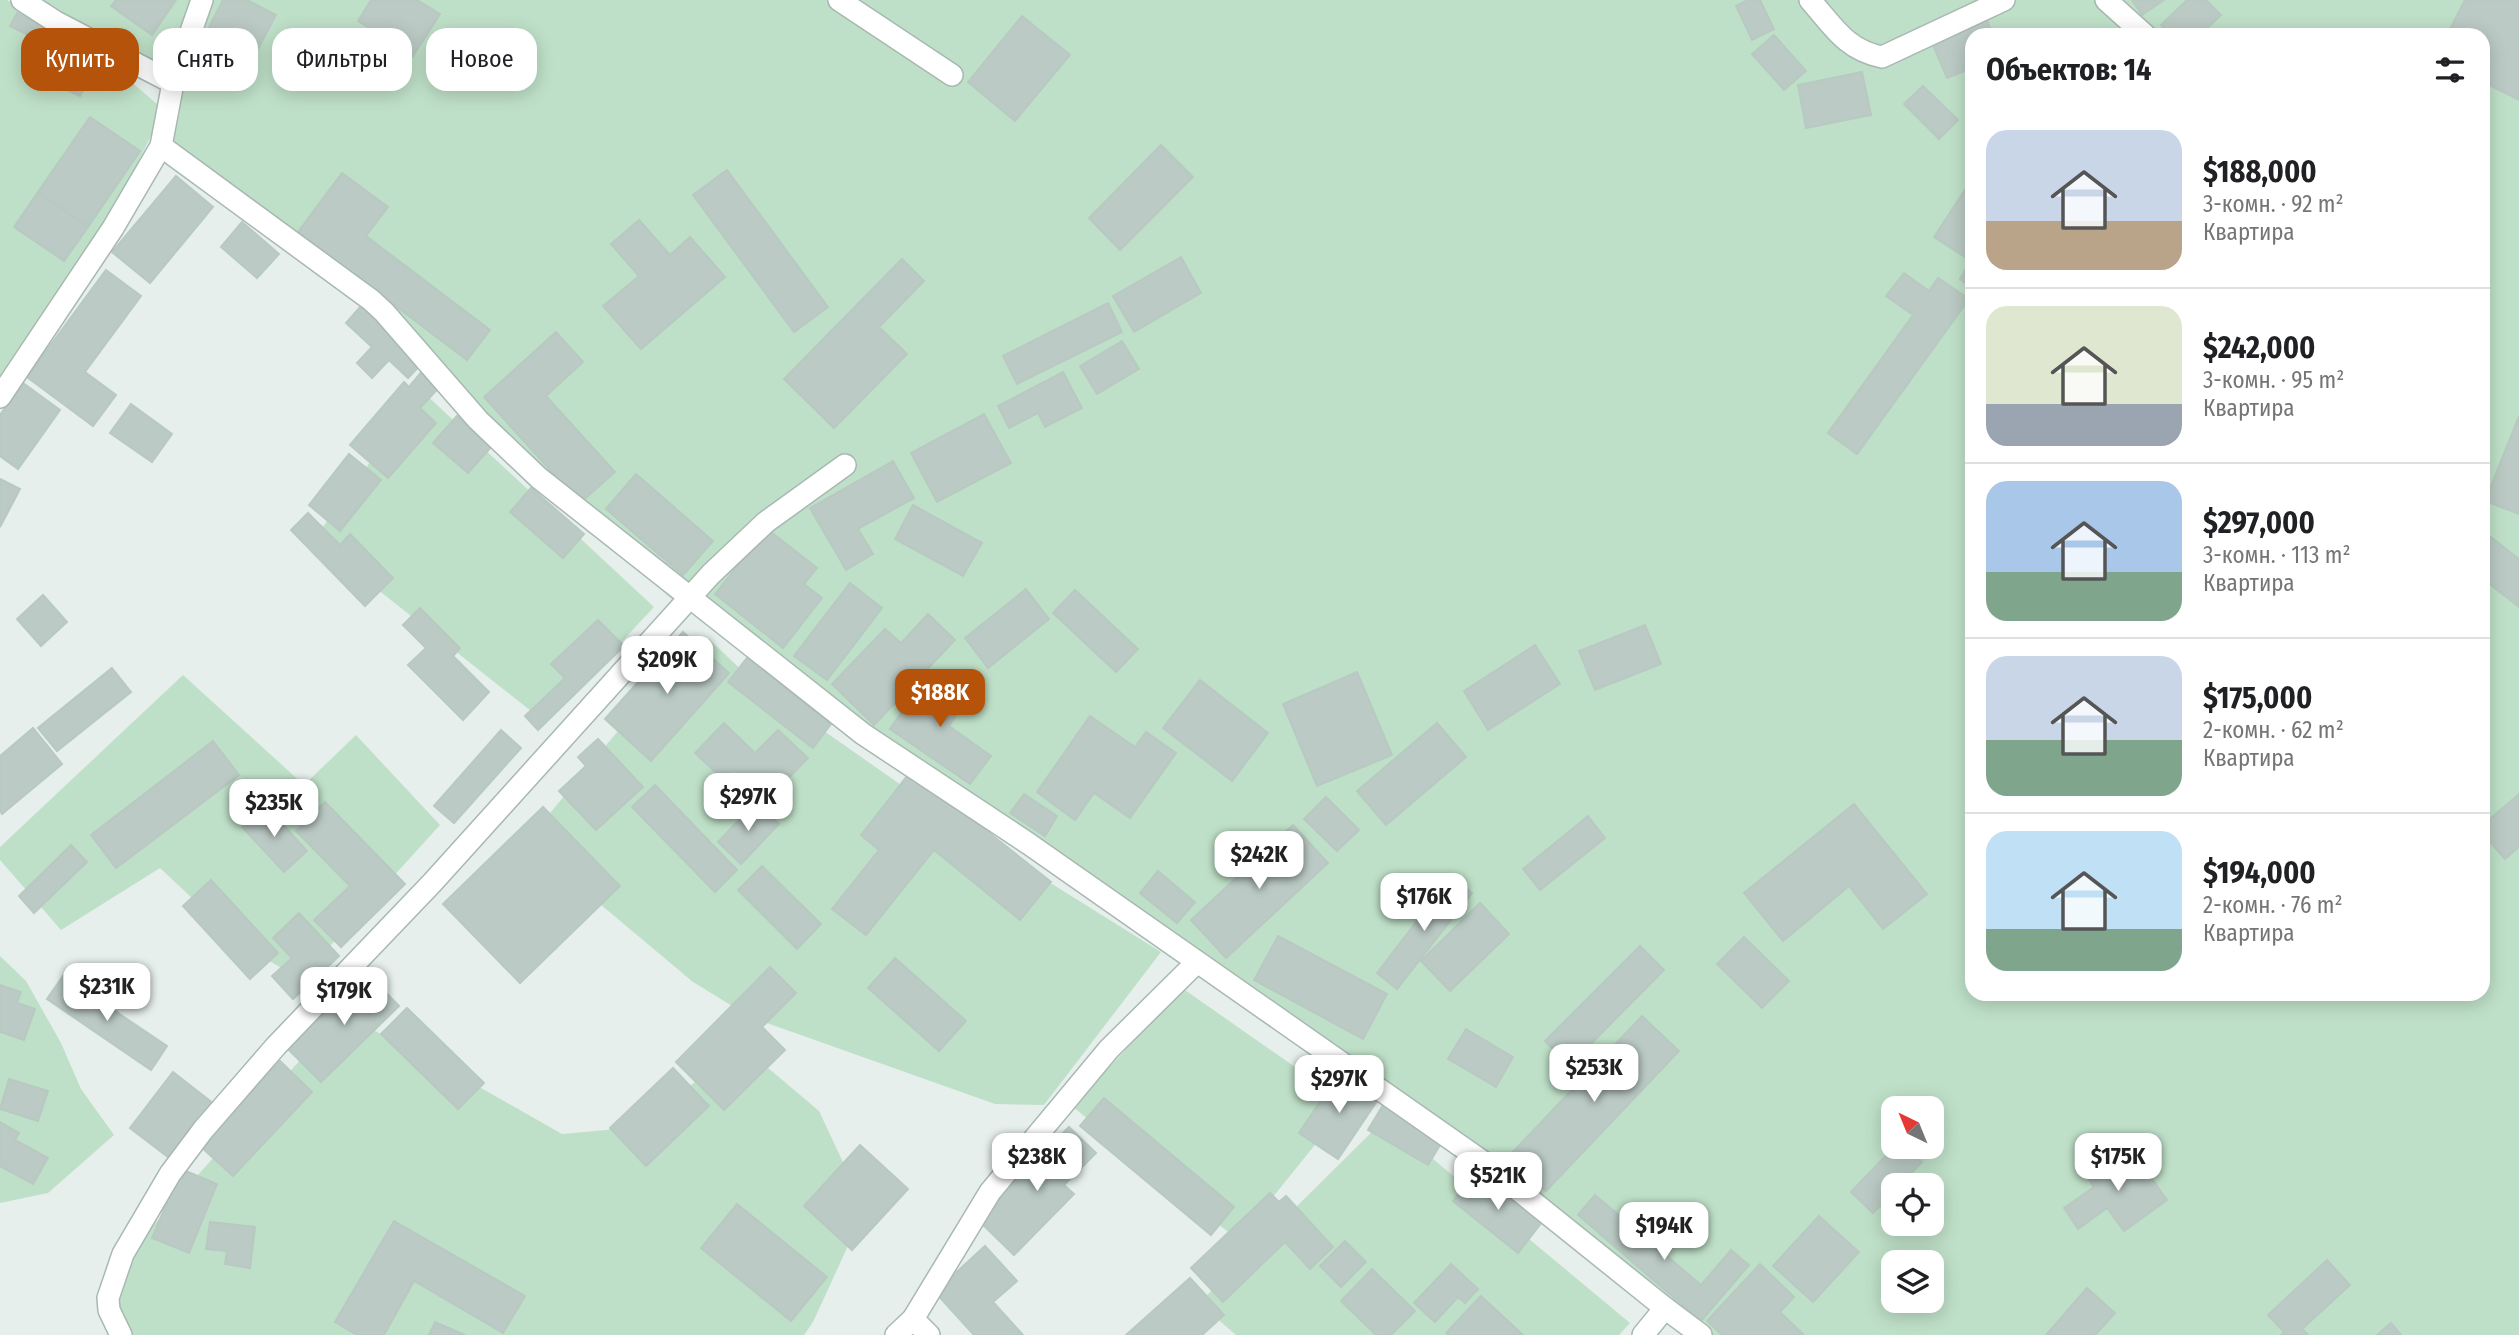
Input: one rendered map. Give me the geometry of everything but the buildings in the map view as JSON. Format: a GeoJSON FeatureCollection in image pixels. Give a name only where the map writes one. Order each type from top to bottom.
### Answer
{"type":"FeatureCollection","features":[{"type":"Feature","properties":{"kind":"street"},"geometry":{"type":"LineString","coordinates":[[22,0],[56,22],[153,73]]}},
{"type":"Feature","properties":{"kind":"street"},"geometry":{"type":"LineString","coordinates":[[192,28],[202,0]]}},
{"type":"Feature","properties":{"kind":"street"},"geometry":{"type":"LineString","coordinates":[[839,0],[952,75]]}},
{"type":"Feature","properties":{"kind":"street"},"geometry":{"type":"LineString","coordinates":[[1810,0],[1848,44],[1864,54],[1882,57],[2004,0]]}},
{"type":"Feature","properties":{"kind":"street"},"geometry":{"type":"LineString","coordinates":[[2106,0],[2137,28]]}},
{"type":"Feature","properties":{"kind":"street"},"geometry":{"type":"LineString","coordinates":[[0,397],[113,228],[161,146],[171,91]]}},
{"type":"Feature","properties":{"kind":"street"},"geometry":{"type":"LineString","coordinates":[[161,146],[365,294],[393,321],[505,448],[690,599],[863,734],[1029,844],[1482,1161],[1701,1335]]}},
{"type":"Feature","properties":{"kind":"street"},"geometry":{"type":"LineString","coordinates":[[121,1335],[109,1310],[108,1298],[123,1254],[170,1174],[203,1130],[275,1046],[432,883],[711,574],[766,522],[845,465]]}},
{"type":"Feature","properties":{"kind":"street"},"geometry":{"type":"LineString","coordinates":[[896,1335],[914,1319],[990,1192],[1109,1049],[1197,962]]}},
{"type":"Feature","properties":{"kind":"street"},"geometry":{"type":"LineString","coordinates":[[1643,1335],[1665,1308]]}},
{"type":"Feature","properties":{"kind":"street"},"geometry":{"type":"LineString","coordinates":[[914,1319],[929,1335]]}},
{"type":"Feature","properties":{"kind":"green space"},"geometry":{"type":"Polygon","coordinates":[[[0,0],[7,0],[52,28],[21,28],[21,91],[139,91],[139,89],[164,110],[112,214],[0,383],[0,0]]]}},
{"type":"Feature","properties":{"kind":"green space"},"geometry":{"type":"Polygon","coordinates":[[[16,0],[2519,0],[2519,1335],[1709,1335],[872,734],[675,602],[517,461],[439,366],[157,136],[171,107],[166,91],[258,91],[258,28],[153,28],[153,71],[139,64],[139,28],[70,28],[16,0]]]}},
{"type":"Feature","properties":{"kind":"green space"},"geometry":{"type":"Polygon","coordinates":[[[422,391],[654,607],[546,723],[314,539],[422,391]]]}},
{"type":"Feature","properties":{"kind":"green space"},"geometry":{"type":"Polygon","coordinates":[[[709,639],[754,682],[964,829],[1161,952],[1044,1105],[995,1104],[750,1017],[693,982],[526,842],[666,673],[709,639]]]}},
{"type":"Feature","properties":{"kind":"green space"},"geometry":{"type":"Polygon","coordinates":[[[183,675],[304,785],[356,735],[440,825],[300,979],[241,944],[160,868],[61,930],[0,860],[0,847],[183,675]]]}},
{"type":"Feature","properties":{"kind":"green space"},"geometry":{"type":"Polygon","coordinates":[[[0,956],[26,981],[61,1043],[81,1089],[114,1135],[48,1193],[0,1203],[0,956]]]}},
{"type":"Feature","properties":{"kind":"green space"},"geometry":{"type":"Polygon","coordinates":[[[1182,988],[1348,1104],[1238,1240],[1073,1107],[1182,988]]]}},
{"type":"Feature","properties":{"kind":"green space"},"geometry":{"type":"Polygon","coordinates":[[[341,1014],[423,1055],[562,1134],[639,1127],[741,1045],[819,1111],[865,1209],[813,1322],[804,1335],[108,1335],[133,1248],[341,1014]]]}},
{"type":"Feature","properties":{"kind":"green space"},"geometry":{"type":"Polygon","coordinates":[[[1385,1119],[1630,1323],[1619,1335],[1236,1335],[1199,1303],[1385,1119]]]}}]}
